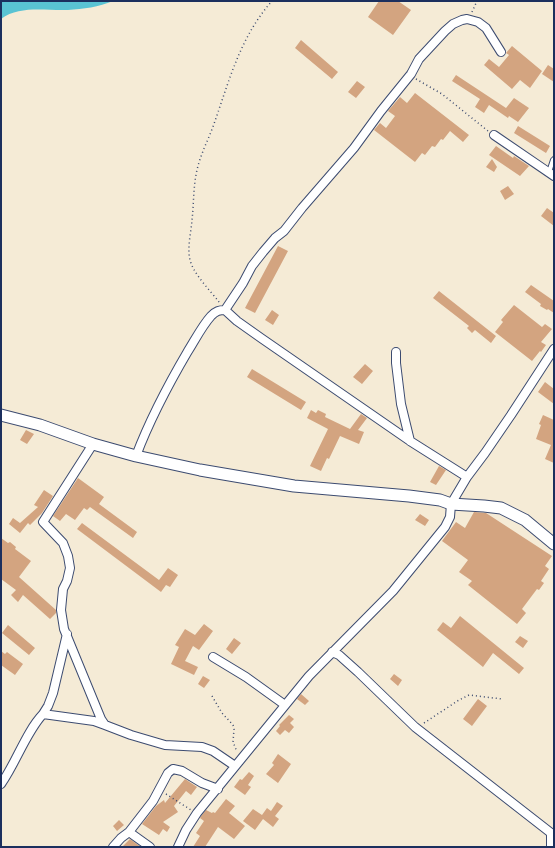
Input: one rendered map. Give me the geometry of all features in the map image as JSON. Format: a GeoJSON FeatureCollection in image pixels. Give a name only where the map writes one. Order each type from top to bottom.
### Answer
{"type":"FeatureCollection","features":[{"type":"Feature","properties":{"kind":"street"},"geometry":{"type":"LineString","coordinates":[[225,310],[243,283],[252,266],[263,252],[275,238],[284,231],[354,148],[380,111],[411,74],[419,59],[452,24],[468,19],[482,24],[486,28],[500,52]]}},
{"type":"Feature","properties":{"kind":"street"},"geometry":{"type":"LineString","coordinates":[[494,135],[551,174]]}},
{"type":"Feature","properties":{"kind":"street"},"geometry":{"type":"LineString","coordinates":[[136,456],[150,420],[192,344],[212,316],[218,310],[225,310],[237,321],[410,441],[466,477]]}},
{"type":"Feature","properties":{"kind":"street"},"geometry":{"type":"LineString","coordinates":[[178,847],[186,830],[197,813],[309,676],[372,613],[405,577],[445,527],[450,517],[451,504],[466,477],[485,454],[554,349]]}},
{"type":"Feature","properties":{"kind":"street"},"geometry":{"type":"LineString","coordinates":[[396,352],[401,404],[410,441]]}},
{"type":"Feature","properties":{"kind":"street"},"geometry":{"type":"LineString","coordinates":[[1,415],[136,456],[200,470],[294,486],[409,496],[440,500],[451,504],[501,508],[525,520],[554,544]]}},
{"type":"Feature","properties":{"kind":"street"},"geometry":{"type":"LineString","coordinates":[[93,444],[43,522],[63,543],[68,556],[70,568],[67,581],[63,589],[62,610],[64,629],[101,719],[105,725]]}},
{"type":"Feature","properties":{"kind":"street"},"geometry":{"type":"LineString","coordinates":[[1,784],[10,771],[33,728],[48,706],[53,693],[67,634]]}},
{"type":"Feature","properties":{"kind":"street"},"geometry":{"type":"LineString","coordinates":[[332,652],[358,672],[415,727],[551,833],[551,847]]}},
{"type":"Feature","properties":{"kind":"street"},"geometry":{"type":"LineString","coordinates":[[213,657],[246,677],[285,705]]}},
{"type":"Feature","properties":{"kind":"street"},"geometry":{"type":"LineString","coordinates":[[43,714],[94,721],[131,735],[165,745],[202,747],[213,751],[236,766]]}},
{"type":"Feature","properties":{"kind":"street"},"geometry":{"type":"LineString","coordinates":[[113,847],[129,832],[153,801],[168,773],[172,769],[182,771],[202,783],[218,789]]}},
{"type":"Feature","properties":{"kind":"street"},"geometry":{"type":"LineString","coordinates":[[129,832],[150,847]]}},
{"type":"Feature","properties":{"kind":"lane"},"geometry":{"type":"LineString","coordinates":[[551,174],[554,159]]}},
{"type":"Feature","properties":{"kind":"path"},"geometry":{"type":"LineString","coordinates":[[225,310],[197,273],[190,260],[189,246],[194,188],[198,166],[231,72],[244,42],[262,12],[272,1]]}},
{"type":"Feature","properties":{"kind":"path"},"geometry":{"type":"LineString","coordinates":[[468,19],[477,1]]}},
{"type":"Feature","properties":{"kind":"path"},"geometry":{"type":"LineString","coordinates":[[411,74],[418,81],[447,98],[494,135]]}},
{"type":"Feature","properties":{"kind":"path"},"geometry":{"type":"LineString","coordinates":[[415,727],[419,726],[459,700],[470,695],[502,699]]}},
{"type":"Feature","properties":{"kind":"path"},"geometry":{"type":"LineString","coordinates":[[212,696],[222,713],[233,725],[233,742],[236,750],[242,758]]}},
{"type":"Feature","properties":{"kind":"path"},"geometry":{"type":"LineString","coordinates":[[159,790],[197,813]]}},
{"type":"Feature","properties":{"kind":"water"},"geometry":{"type":"Polygon","coordinates":[[[1,1],[113,1],[97,6],[79,9],[25,10],[8,15],[1,19],[1,1]]]}},
{"type":"Feature","properties":{"kind":"building"},"geometry":{"type":"Polygon","coordinates":[[[379,1],[398,1],[411,10],[393,35],[368,17],[379,1]]]}},
{"type":"Feature","properties":{"kind":"building"},"geometry":{"type":"Polygon","coordinates":[[[301,40],[338,72],[332,79],[295,48],[301,40]]]}},
{"type":"Feature","properties":{"kind":"building"},"geometry":{"type":"Polygon","coordinates":[[[512,46],[542,71],[530,88],[520,80],[512,89],[484,65],[489,59],[499,67],[509,55],[506,53],[512,46]]]}},
{"type":"Feature","properties":{"kind":"building"},"geometry":{"type":"Polygon","coordinates":[[[548,65],[554,69],[554,82],[542,74],[548,65]]]}},
{"type":"Feature","properties":{"kind":"building"},"geometry":{"type":"Polygon","coordinates":[[[456,75],[506,108],[514,98],[529,108],[518,122],[509,116],[508,118],[489,105],[484,113],[475,107],[480,99],[452,81],[456,75]]]}},
{"type":"Feature","properties":{"kind":"building"},"geometry":{"type":"Polygon","coordinates":[[[357,81],[365,87],[356,98],[348,92],[357,81]]]}},
{"type":"Feature","properties":{"kind":"building"},"geometry":{"type":"Polygon","coordinates":[[[415,93],[469,135],[463,142],[450,131],[435,147],[432,146],[425,155],[422,153],[415,162],[374,130],[380,123],[386,128],[395,116],[388,111],[400,97],[407,103],[415,93]]]}},
{"type":"Feature","properties":{"kind":"building"},"geometry":{"type":"Polygon","coordinates":[[[518,126],[550,146],[546,153],[514,133],[518,126]]]}},
{"type":"Feature","properties":{"kind":"building"},"geometry":{"type":"Polygon","coordinates":[[[496,146],[513,158],[514,156],[529,166],[520,176],[489,155],[496,146]]]}},
{"type":"Feature","properties":{"kind":"building"},"geometry":{"type":"Polygon","coordinates":[[[492,159],[497,167],[494,172],[486,167],[492,159]]]}},
{"type":"Feature","properties":{"kind":"building"},"geometry":{"type":"Polygon","coordinates":[[[508,186],[514,194],[505,200],[500,191],[508,186]]]}},
{"type":"Feature","properties":{"kind":"building"},"geometry":{"type":"Polygon","coordinates":[[[547,208],[554,213],[554,226],[541,216],[547,208]]]}},
{"type":"Feature","properties":{"kind":"building"},"geometry":{"type":"Polygon","coordinates":[[[278,246],[288,251],[255,313],[245,308],[278,246]]]}},
{"type":"Feature","properties":{"kind":"building"},"geometry":{"type":"Polygon","coordinates":[[[531,285],[554,301],[554,313],[540,306],[541,304],[525,292],[531,285]]]}},
{"type":"Feature","properties":{"kind":"building"},"geometry":{"type":"Polygon","coordinates":[[[439,291],[496,336],[491,343],[475,330],[472,333],[467,328],[469,326],[433,298],[439,291]]]}},
{"type":"Feature","properties":{"kind":"building"},"geometry":{"type":"Polygon","coordinates":[[[514,305],[542,327],[545,324],[552,329],[541,342],[546,345],[532,361],[495,332],[503,322],[501,320],[514,305]]]}},
{"type":"Feature","properties":{"kind":"building"},"geometry":{"type":"Polygon","coordinates":[[[272,310],[279,315],[273,325],[265,320],[272,310]]]}},
{"type":"Feature","properties":{"kind":"building"},"geometry":{"type":"Polygon","coordinates":[[[365,364],[373,371],[362,384],[353,377],[365,364]]]}},
{"type":"Feature","properties":{"kind":"building"},"geometry":{"type":"Polygon","coordinates":[[[252,369],[306,402],[301,410],[247,377],[252,369]]]}},
{"type":"Feature","properties":{"kind":"building"},"geometry":{"type":"Polygon","coordinates":[[[545,382],[554,389],[554,404],[538,392],[545,382]]]}},
{"type":"Feature","properties":{"kind":"building"},"geometry":{"type":"Polygon","coordinates":[[[311,410],[316,413],[318,410],[326,414],[325,417],[350,429],[361,414],[367,418],[358,430],[364,432],[359,444],[340,436],[329,459],[327,458],[321,471],[310,466],[328,429],[307,418],[311,410]]]}},
{"type":"Feature","properties":{"kind":"building"},"geometry":{"type":"Polygon","coordinates":[[[543,415],[554,420],[554,463],[545,459],[551,445],[536,439],[541,425],[539,424],[543,415]]]}},
{"type":"Feature","properties":{"kind":"building"},"geometry":{"type":"Polygon","coordinates":[[[26,430],[34,434],[27,444],[20,440],[26,430]]]}},
{"type":"Feature","properties":{"kind":"building"},"geometry":{"type":"Polygon","coordinates":[[[439,466],[446,470],[436,485],[430,482],[439,466]]]}},
{"type":"Feature","properties":{"kind":"building"},"geometry":{"type":"Polygon","coordinates":[[[78,478],[104,497],[99,504],[137,532],[133,538],[90,507],[87,510],[84,508],[75,520],[66,514],[60,521],[53,516],[78,478]]]}},
{"type":"Feature","properties":{"kind":"building"},"geometry":{"type":"Polygon","coordinates":[[[44,490],[53,496],[42,513],[30,525],[28,523],[20,533],[9,524],[13,518],[20,523],[38,507],[34,505],[44,490]]]}},
{"type":"Feature","properties":{"kind":"building"},"geometry":{"type":"Polygon","coordinates":[[[474,512],[486,513],[552,556],[545,566],[549,569],[541,581],[544,583],[539,590],[537,589],[522,609],[526,613],[517,624],[468,585],[472,581],[459,572],[468,560],[442,541],[456,522],[465,528],[474,512]]]}},
{"type":"Feature","properties":{"kind":"building"},"geometry":{"type":"Polygon","coordinates":[[[420,514],[429,520],[425,526],[415,520],[420,514]]]}},
{"type":"Feature","properties":{"kind":"building"},"geometry":{"type":"Polygon","coordinates":[[[82,523],[159,580],[168,568],[178,575],[170,587],[166,585],[161,592],[77,529],[82,523]]]}},
{"type":"Feature","properties":{"kind":"building"},"geometry":{"type":"Polygon","coordinates":[[[1,538],[8,543],[10,542],[16,547],[15,549],[31,561],[19,577],[56,610],[56,613],[50,619],[23,595],[18,602],[11,595],[16,590],[1,579],[1,538]]]}},
{"type":"Feature","properties":{"kind":"building"},"geometry":{"type":"Polygon","coordinates":[[[460,616],[524,668],[519,674],[493,653],[483,667],[437,630],[443,622],[451,628],[460,616]]]}},
{"type":"Feature","properties":{"kind":"building"},"geometry":{"type":"Polygon","coordinates":[[[204,624],[213,631],[199,650],[193,646],[185,661],[198,667],[194,675],[171,664],[179,647],[175,645],[185,629],[195,635],[204,624]]]}},
{"type":"Feature","properties":{"kind":"building"},"geometry":{"type":"Polygon","coordinates":[[[8,625],[35,648],[29,655],[2,633],[8,625]]]}},
{"type":"Feature","properties":{"kind":"building"},"geometry":{"type":"Polygon","coordinates":[[[520,636],[528,641],[523,648],[515,642],[520,636]]]}},
{"type":"Feature","properties":{"kind":"building"},"geometry":{"type":"Polygon","coordinates":[[[234,638],[241,643],[232,654],[226,649],[234,638]]]}},
{"type":"Feature","properties":{"kind":"building"},"geometry":{"type":"Polygon","coordinates":[[[1,651],[5,654],[7,652],[23,664],[15,675],[1,665],[1,651]]]}},
{"type":"Feature","properties":{"kind":"building"},"geometry":{"type":"Polygon","coordinates":[[[394,674],[402,680],[398,686],[390,679],[394,674]]]}},
{"type":"Feature","properties":{"kind":"building"},"geometry":{"type":"Polygon","coordinates":[[[203,676],[210,680],[204,688],[198,684],[203,676]]]}},
{"type":"Feature","properties":{"kind":"building"},"geometry":{"type":"Polygon","coordinates":[[[301,694],[309,701],[305,705],[297,699],[301,694]]]}},
{"type":"Feature","properties":{"kind":"building"},"geometry":{"type":"Polygon","coordinates":[[[478,699],[487,706],[472,726],[463,719],[478,699]]]}},
{"type":"Feature","properties":{"kind":"building"},"geometry":{"type":"Polygon","coordinates":[[[289,715],[294,719],[290,723],[294,727],[289,733],[285,730],[280,735],[276,731],[280,726],[279,725],[289,715]]]}},
{"type":"Feature","properties":{"kind":"building"},"geometry":{"type":"Polygon","coordinates":[[[278,754],[291,764],[278,783],[266,774],[274,765],[272,763],[278,754]]]}},
{"type":"Feature","properties":{"kind":"building"},"geometry":{"type":"Polygon","coordinates":[[[249,772],[254,776],[248,785],[251,787],[245,795],[234,787],[240,779],[242,780],[249,772]]]}},
{"type":"Feature","properties":{"kind":"building"},"geometry":{"type":"Polygon","coordinates":[[[185,779],[197,787],[191,795],[186,791],[174,806],[178,812],[163,822],[170,827],[167,832],[163,829],[159,835],[142,824],[156,806],[164,800],[165,803],[185,779]]]}},
{"type":"Feature","properties":{"kind":"building"},"geometry":{"type":"Polygon","coordinates":[[[226,799],[235,806],[229,813],[245,826],[234,839],[218,827],[205,847],[193,847],[200,836],[196,833],[204,821],[200,818],[201,816],[206,810],[215,813],[226,799]]]}},
{"type":"Feature","properties":{"kind":"building"},"geometry":{"type":"Polygon","coordinates":[[[277,802],[283,806],[275,816],[279,819],[273,827],[263,819],[255,830],[243,821],[253,809],[262,815],[267,808],[271,811],[277,802]]]}},
{"type":"Feature","properties":{"kind":"building"},"geometry":{"type":"Polygon","coordinates":[[[119,820],[124,825],[117,831],[113,826],[119,820]]]}},
{"type":"Feature","properties":{"kind":"building"},"geometry":{"type":"Polygon","coordinates":[[[130,839],[141,847],[122,847],[130,839]]]}}]}
